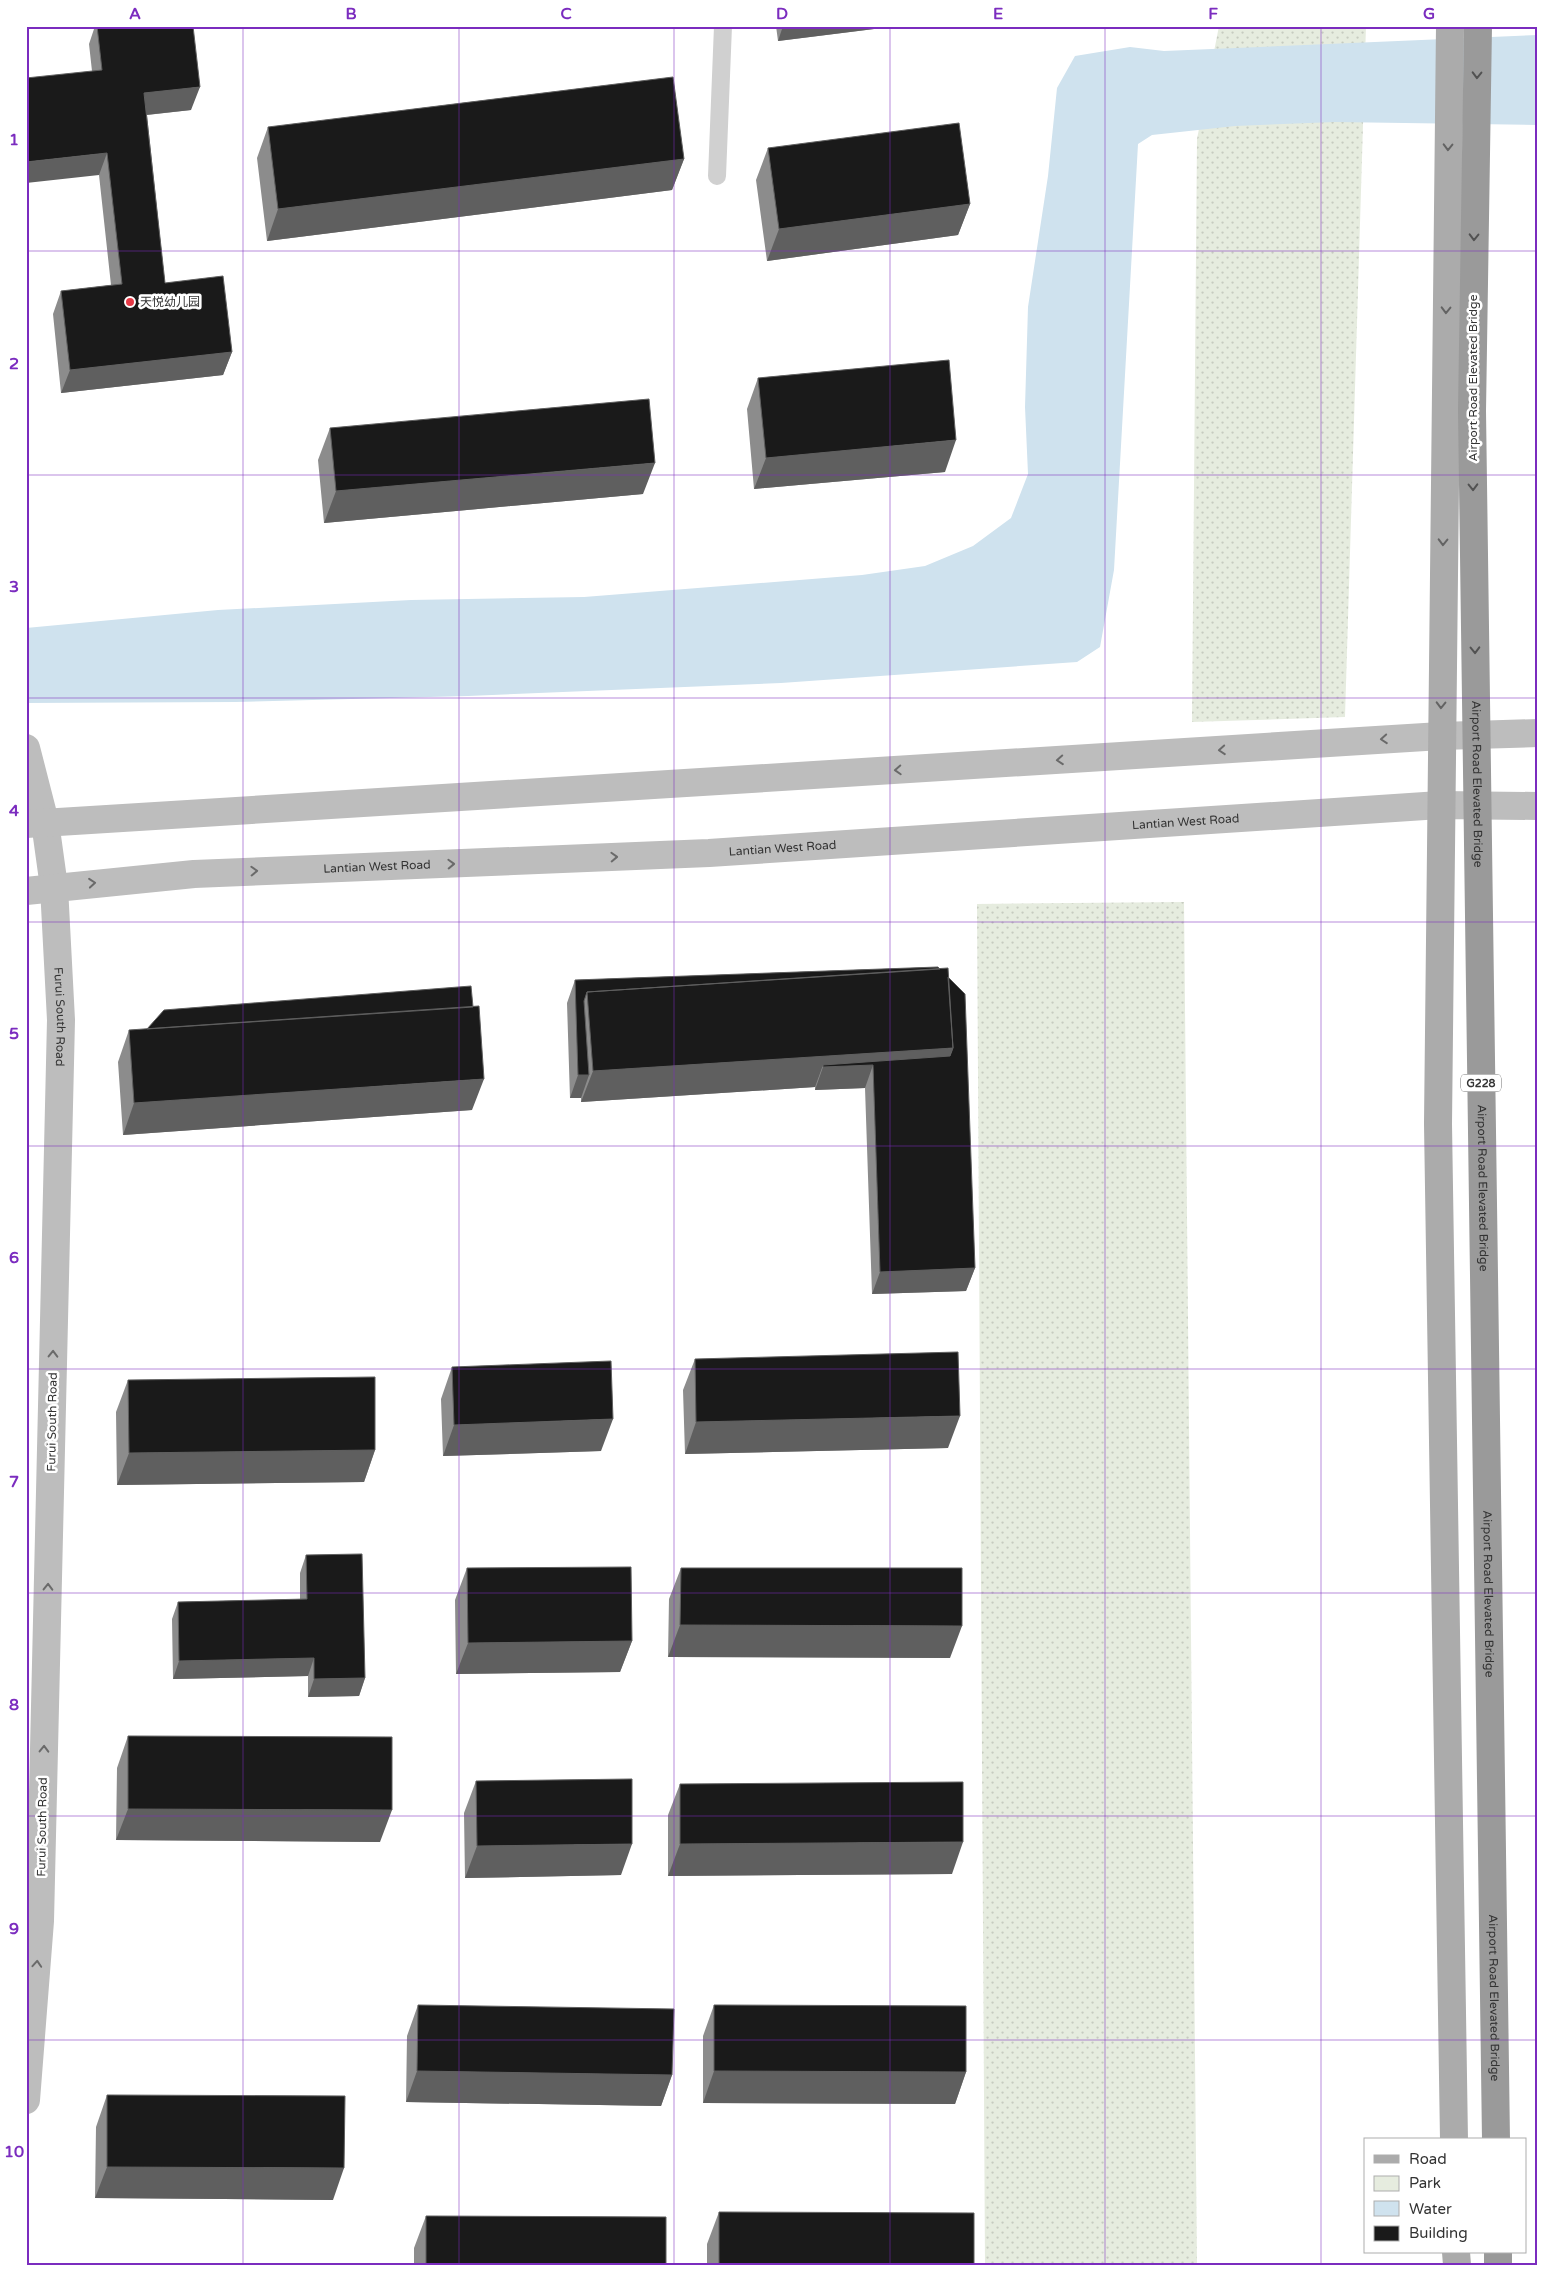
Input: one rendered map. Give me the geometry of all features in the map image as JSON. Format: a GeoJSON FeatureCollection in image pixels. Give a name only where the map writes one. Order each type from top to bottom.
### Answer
{"type":"FeatureCollection","features":[{"type":"Feature","properties":{"kind":"highway","name":"Airport Road Elevated Bridge"},"geometry":{"type":"LineString","coordinates":[[1478,26],[1472,412],[1496,2138]]}},
{"type":"Feature","properties":{"kind":"main road"},"geometry":{"type":"LineString","coordinates":[[1450,26],[1438,1124],[1454,2138]]}},
{"type":"Feature","properties":{"kind":"street"},"geometry":{"type":"LineString","coordinates":[[36,823],[1441,736],[1538,733]]}},
{"type":"Feature","properties":{"kind":"street","name":"Furui South Road"},"geometry":{"type":"LineString","coordinates":[[26,748],[36,823],[54,887],[61,1020],[40,1921],[26,2100]]}},
{"type":"Feature","properties":{"kind":"street","name":"Lantian West Road"},"geometry":{"type":"LineString","coordinates":[[26,891],[194,874],[709,853],[1440,805],[1538,806]]}},
{"type":"Feature","properties":{"kind":"lane"},"geometry":{"type":"LineString","coordinates":[[717,176],[723,26]]}},
{"type":"Feature","properties":{"kind":"green space"},"geometry":{"type":"Polygon","coordinates":[[[1219,26],[1366,26],[1345,717],[1192,722],[1197,139],[1219,26]]]}},
{"type":"Feature","properties":{"kind":"green space"},"geometry":{"type":"Polygon","coordinates":[[[1184,902],[1197,2265],[985,2265],[977,904],[1184,902]]]}},
{"type":"Feature","properties":{"kind":"water"},"geometry":{"type":"Polygon","coordinates":[[[1538,35],[1538,125],[1335,122],[1235,126],[1152,135],[1138,144],[1114,570],[1100,647],[1077,662],[781,683],[468,696],[235,702],[26,703],[26,628],[218,610],[411,600],[584,597],[862,575],[925,566],[973,546],[1011,518],[1028,474],[1025,407],[1028,307],[1048,176],[1057,88],[1075,56],[1130,47],[1164,51],[1538,35]]]}},
{"type":"Feature","properties":{"kind":"building"},"geometry":{"type":"Polygon","coordinates":[[[97,26],[193,26],[200,87],[144,93],[165,283],[223,276],[232,352],[70,370],[61,291],[122,284],[107,153],[26,162],[26,78],[102,70],[97,26]]]}},
{"type":"Feature","properties":{"kind":"building"},"geometry":{"type":"Polygon","coordinates":[[[673,77],[684,159],[278,209],[268,127],[673,77]]]}},
{"type":"Feature","properties":{"kind":"building"},"geometry":{"type":"Polygon","coordinates":[[[959,123],[970,204],[779,229],[768,148],[959,123]]]}},
{"type":"Feature","properties":{"kind":"building"},"geometry":{"type":"Polygon","coordinates":[[[949,360],[956,440],[766,458],[758,378],[949,360]]]}},
{"type":"Feature","properties":{"kind":"building"},"geometry":{"type":"Polygon","coordinates":[[[649,399],[655,463],[336,491],[330,428],[649,399]]]}},
{"type":"Feature","properties":{"kind":"building"},"geometry":{"type":"Polygon","coordinates":[[[938,967],[940,969],[587,992],[584,1001],[589,1075],[578,1075],[575,980],[938,967]]]}},
{"type":"Feature","properties":{"kind":"building"},"geometry":{"type":"Polygon","coordinates":[[[948,968],[953,1048],[593,1071],[587,992],[948,968]]]}},
{"type":"Feature","properties":{"kind":"building"},"geometry":{"type":"Polygon","coordinates":[[[948,977],[965,994],[975,1268],[880,1272],[873,1065],[823,1067],[823,1065],[950,1056],[953,1048],[948,977]]]}},
{"type":"Feature","properties":{"kind":"building"},"geometry":{"type":"Polygon","coordinates":[[[471,986],[473,1007],[147,1029],[164,1010],[471,986]]]}},
{"type":"Feature","properties":{"kind":"building"},"geometry":{"type":"Polygon","coordinates":[[[479,1006],[484,1079],[134,1103],[129,1030],[479,1006]]]}},
{"type":"Feature","properties":{"kind":"building"},"geometry":{"type":"Polygon","coordinates":[[[958,1352],[960,1416],[696,1422],[695,1359],[958,1352]]]}},
{"type":"Feature","properties":{"kind":"building"},"geometry":{"type":"Polygon","coordinates":[[[611,1361],[613,1419],[454,1425],[452,1367],[611,1361]]]}},
{"type":"Feature","properties":{"kind":"building"},"geometry":{"type":"Polygon","coordinates":[[[375,1377],[375,1450],[129,1453],[128,1380],[375,1377]]]}},
{"type":"Feature","properties":{"kind":"building"},"geometry":{"type":"Polygon","coordinates":[[[362,1554],[365,1678],[314,1679],[314,1658],[179,1661],[178,1602],[307,1599],[306,1555],[362,1554]]]}},
{"type":"Feature","properties":{"kind":"building"},"geometry":{"type":"Polygon","coordinates":[[[631,1567],[632,1641],[468,1643],[467,1568],[631,1567]]]}},
{"type":"Feature","properties":{"kind":"building"},"geometry":{"type":"Polygon","coordinates":[[[681,1568],[962,1568],[962,1626],[680,1625],[681,1568]]]}},
{"type":"Feature","properties":{"kind":"building"},"geometry":{"type":"Polygon","coordinates":[[[128,1736],[392,1737],[392,1810],[128,1809],[128,1736]]]}},
{"type":"Feature","properties":{"kind":"building"},"geometry":{"type":"Polygon","coordinates":[[[632,1779],[632,1844],[477,1846],[476,1781],[632,1779]]]}},
{"type":"Feature","properties":{"kind":"building"},"geometry":{"type":"Polygon","coordinates":[[[963,1782],[963,1842],[680,1844],[680,1784],[963,1782]]]}},
{"type":"Feature","properties":{"kind":"building"},"geometry":{"type":"Polygon","coordinates":[[[418,2005],[674,2009],[672,2075],[417,2071],[418,2005]]]}},
{"type":"Feature","properties":{"kind":"building"},"geometry":{"type":"Polygon","coordinates":[[[714,2005],[966,2006],[966,2072],[714,2071],[714,2005]]]}},
{"type":"Feature","properties":{"kind":"building"},"geometry":{"type":"Polygon","coordinates":[[[107,2095],[345,2096],[344,2168],[107,2167],[107,2095]]]}},
{"type":"Feature","properties":{"kind":"building"},"geometry":{"type":"Polygon","coordinates":[[[719,2212],[974,2213],[974,2265],[719,2265],[719,2212]]]}},
{"type":"Feature","properties":{"kind":"building"},"geometry":{"type":"Polygon","coordinates":[[[426,2216],[666,2217],[666,2265],[426,2265],[426,2216]]]}},
{"type":"Feature","properties":{"kind":"place","name":"天悦幼儿园"},"geometry":{"type":"Point","coordinates":[130,302]}}]}
